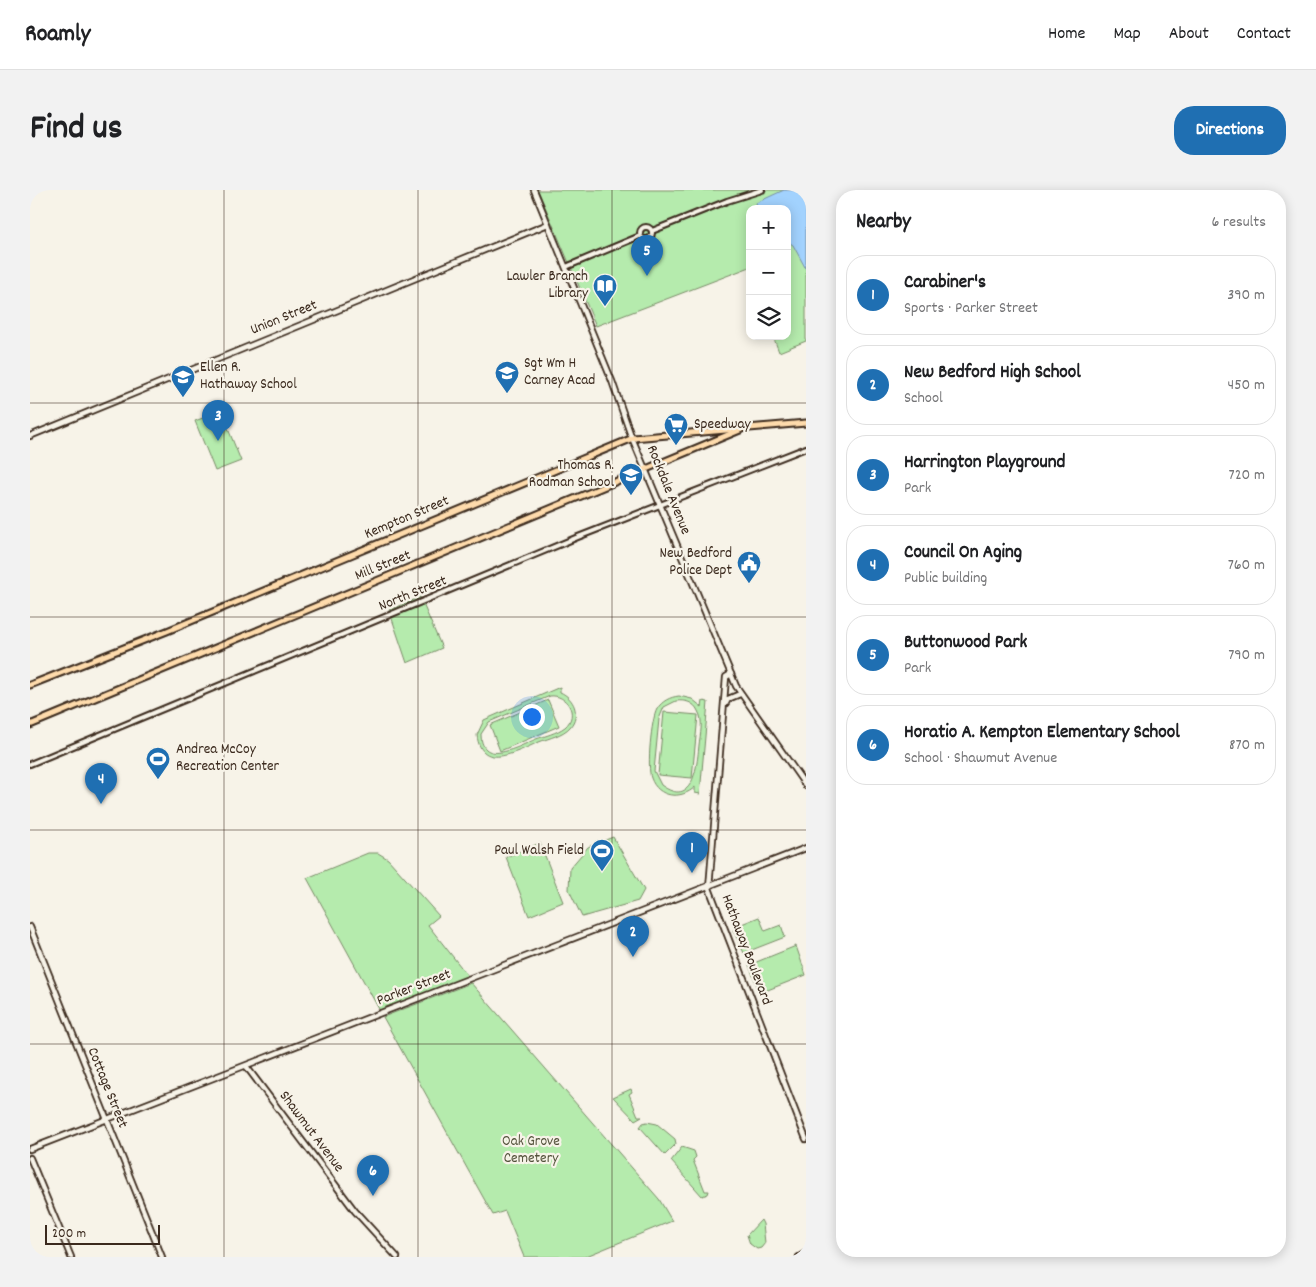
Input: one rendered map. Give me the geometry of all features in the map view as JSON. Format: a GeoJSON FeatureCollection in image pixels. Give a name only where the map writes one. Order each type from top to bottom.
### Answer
{"type":"FeatureCollection","features":[{"type":"Feature","properties":{"kind":"main road","name":"Rockdale Avenue"},"geometry":{"type":"LineString","coordinates":[[534,190],[633,438],[740,694],[806,786]]}},
{"type":"Feature","properties":{"kind":"main road","name":"Union Street"},"geometry":{"type":"LineString","coordinates":[[30,436],[548,224]]}},
{"type":"Feature","properties":{"kind":"main road","name":"Kempton Street"},"geometry":{"type":"LineString","coordinates":[[30,685],[167,631],[633,438],[806,423]]}},
{"type":"Feature","properties":{"kind":"main road","name":"Mill Street"},"geometry":{"type":"LineString","coordinates":[[30,725],[745,428]]}},
{"type":"Feature","properties":{"kind":"main road","name":"Hathaway Boulevard"},"geometry":{"type":"LineString","coordinates":[[731,674],[726,677],[726,703],[709,886],[806,1139]]}},
{"type":"Feature","properties":{"kind":"main road"},"geometry":{"type":"LineString","coordinates":[[726,703],[728,699],[740,694]]}},
{"type":"Feature","properties":{"kind":"main road","name":"Parker Street"},"geometry":{"type":"LineString","coordinates":[[30,1150],[806,848]]}},
{"type":"Feature","properties":{"kind":"main road","name":"Cottage Street"},"geometry":{"type":"LineString","coordinates":[[30,927],[162,1257]]}},
{"type":"Feature","properties":{"kind":"main road","name":"Shawmut Avenue"},"geometry":{"type":"LineString","coordinates":[[246,1066],[355,1211],[396,1257]]}},
{"type":"Feature","properties":{"kind":"main road"},"geometry":{"type":"LineString","coordinates":[[30,1158],[70,1257]]}},
{"type":"Feature","properties":{"kind":"street"},"geometry":{"type":"LineString","coordinates":[[652,231],[727,201],[762,190]]}},
{"type":"Feature","properties":{"kind":"street"},"geometry":{"type":"LineString","coordinates":[[566,267],[640,236],[643,228],[648,227],[652,231]]}},
{"type":"Feature","properties":{"kind":"street"},"geometry":{"type":"LineString","coordinates":[[640,236],[648,240],[652,236],[652,231]]}},
{"type":"Feature","properties":{"kind":"street","name":"North Street"},"geometry":{"type":"LineString","coordinates":[[30,764],[661,505],[806,448]]}},
{"type":"Feature","properties":{"kind":"street"},"geometry":{"type":"LineString","coordinates":[[798,1257],[806,1254]]}},
{"type":"Feature","properties":{"kind":"green space"},"geometry":{"type":"Polygon","coordinates":[[[538,190],[806,190],[806,341],[779,352],[774,340],[791,340],[791,205],[746,205],[746,269],[596,326],[538,190]]]}},
{"type":"Feature","properties":{"kind":"green space"},"geometry":{"type":"Polygon","coordinates":[[[221,411],[241,461],[215,471],[195,421],[221,411]]]}},
{"type":"Feature","properties":{"kind":"green space"},"geometry":{"type":"Polygon","coordinates":[[[420,597],[442,648],[407,663],[389,610],[420,597]]]}},
{"type":"Feature","properties":{"kind":"green space"},"geometry":{"type":"Polygon","coordinates":[[[560,687],[560,692],[572,702],[575,712],[573,722],[564,732],[522,750],[502,756],[493,756],[486,753],[480,747],[477,735],[484,720],[560,687]],[[550,696],[489,722],[481,734],[483,744],[487,750],[502,752],[555,733],[565,727],[569,722],[571,711],[566,702],[556,696],[550,696]]]}},
{"type":"Feature","properties":{"kind":"green space"},"geometry":{"type":"Polygon","coordinates":[[[676,697],[692,699],[702,707],[703,701],[708,702],[700,794],[695,793],[695,787],[683,794],[670,795],[659,790],[651,778],[651,733],[655,715],[661,704],[666,700],[676,697]],[[676,701],[664,707],[659,719],[654,771],[661,785],[672,791],[681,792],[692,782],[695,773],[701,724],[700,715],[694,706],[686,701],[676,701]]]}},
{"type":"Feature","properties":{"kind":"green space"},"geometry":{"type":"Polygon","coordinates":[[[548,700],[559,726],[500,751],[490,725],[548,700]]]}},
{"type":"Feature","properties":{"kind":"green space"},"geometry":{"type":"Polygon","coordinates":[[[664,712],[698,715],[692,778],[658,775],[664,712]]]}},
{"type":"Feature","properties":{"kind":"green space","name":"Paul Walsh Field"},"geometry":{"type":"Polygon","coordinates":[[[613,837],[644,890],[638,901],[582,917],[569,890],[570,868],[588,847],[613,837]]]}},
{"type":"Feature","properties":{"kind":"green space"},"geometry":{"type":"Polygon","coordinates":[[[540,843],[563,902],[529,916],[506,857],[540,843]]]}},
{"type":"Feature","properties":{"kind":"green space"},"geometry":{"type":"Polygon","coordinates":[[[368,853],[378,853],[388,859],[439,916],[428,925],[468,976],[380,1011],[307,878],[368,853]]]}},
{"type":"Feature","properties":{"kind":"green space"},"geometry":{"type":"Polygon","coordinates":[[[759,917],[765,931],[781,925],[785,937],[744,953],[733,930],[759,917]]]}},
{"type":"Feature","properties":{"kind":"green space"},"geometry":{"type":"Polygon","coordinates":[[[796,946],[806,975],[760,993],[749,965],[796,946]]]}},
{"type":"Feature","properties":{"kind":"green space","name":"Oak Grove Cemetery"},"geometry":{"type":"Polygon","coordinates":[[[471,983],[659,1199],[672,1221],[584,1257],[524,1257],[505,1211],[493,1215],[383,1017],[471,983]]]}},
{"type":"Feature","properties":{"kind":"green space"},"geometry":{"type":"Polygon","coordinates":[[[631,1089],[632,1092],[629,1094],[638,1116],[642,1116],[635,1120],[613,1097],[631,1089]]]}},
{"type":"Feature","properties":{"kind":"green space"},"geometry":{"type":"Polygon","coordinates":[[[643,1123],[657,1124],[675,1139],[676,1144],[665,1155],[640,1127],[643,1123]]]}},
{"type":"Feature","properties":{"kind":"green space"},"geometry":{"type":"Polygon","coordinates":[[[682,1147],[694,1151],[696,1157],[693,1160],[705,1191],[709,1191],[708,1194],[702,1196],[671,1161],[682,1147]]]}},
{"type":"Feature","properties":{"kind":"green space"},"geometry":{"type":"Polygon","coordinates":[[[761,1220],[765,1243],[761,1248],[757,1249],[750,1244],[747,1235],[761,1220]]]}},
{"type":"Feature","properties":{"kind":"water"},"geometry":{"type":"Polygon","coordinates":[[[784,190],[806,190],[806,269],[791,244],[791,205],[756,205],[756,203],[784,190]]]}},
{"type":"Feature","properties":{"kind":"place","name":"Buttonwood Park"},"geometry":{"type":"Point","coordinates":[647,276]}},
{"type":"Feature","properties":{"kind":"place","name":"Lawler Branch Library"},"geometry":{"type":"Point","coordinates":[605,307]}},
{"type":"Feature","properties":{"kind":"place","name":"Sgt Wm H Carney Acad"},"geometry":{"type":"Point","coordinates":[507,394]}},
{"type":"Feature","properties":{"kind":"place","name":"Ellen R. Hathaway School"},"geometry":{"type":"Point","coordinates":[183,398]}},
{"type":"Feature","properties":{"kind":"place","name":"Harrington Playground"},"geometry":{"type":"Point","coordinates":[218,441]}},
{"type":"Feature","properties":{"kind":"place","name":"Speedway"},"geometry":{"type":"Point","coordinates":[676,446]}},
{"type":"Feature","properties":{"kind":"place","name":"Thomas R. Rodman School"},"geometry":{"type":"Point","coordinates":[631,496]}},
{"type":"Feature","properties":{"kind":"place","name":"New Bedford Police Dept"},"geometry":{"type":"Point","coordinates":[749,584]}},
{"type":"Feature","properties":{"kind":"place","name":"Andrea McCoy Recreation Center"},"geometry":{"type":"Point","coordinates":[158,780]}},
{"type":"Feature","properties":{"kind":"place","name":"Council On Aging"},"geometry":{"type":"Point","coordinates":[101,804]}},
{"type":"Feature","properties":{"kind":"place","name":"Paul Walsh Field"},"geometry":{"type":"Point","coordinates":[602,872]}},
{"type":"Feature","properties":{"kind":"place","name":"Carabiner's"},"geometry":{"type":"Point","coordinates":[692,873]}},
{"type":"Feature","properties":{"kind":"place","name":"New Bedford High School"},"geometry":{"type":"Point","coordinates":[633,957]}},
{"type":"Feature","properties":{"kind":"place","name":"Horatio A. Kempton Elementary School"},"geometry":{"type":"Point","coordinates":[373,1196]}}]}
